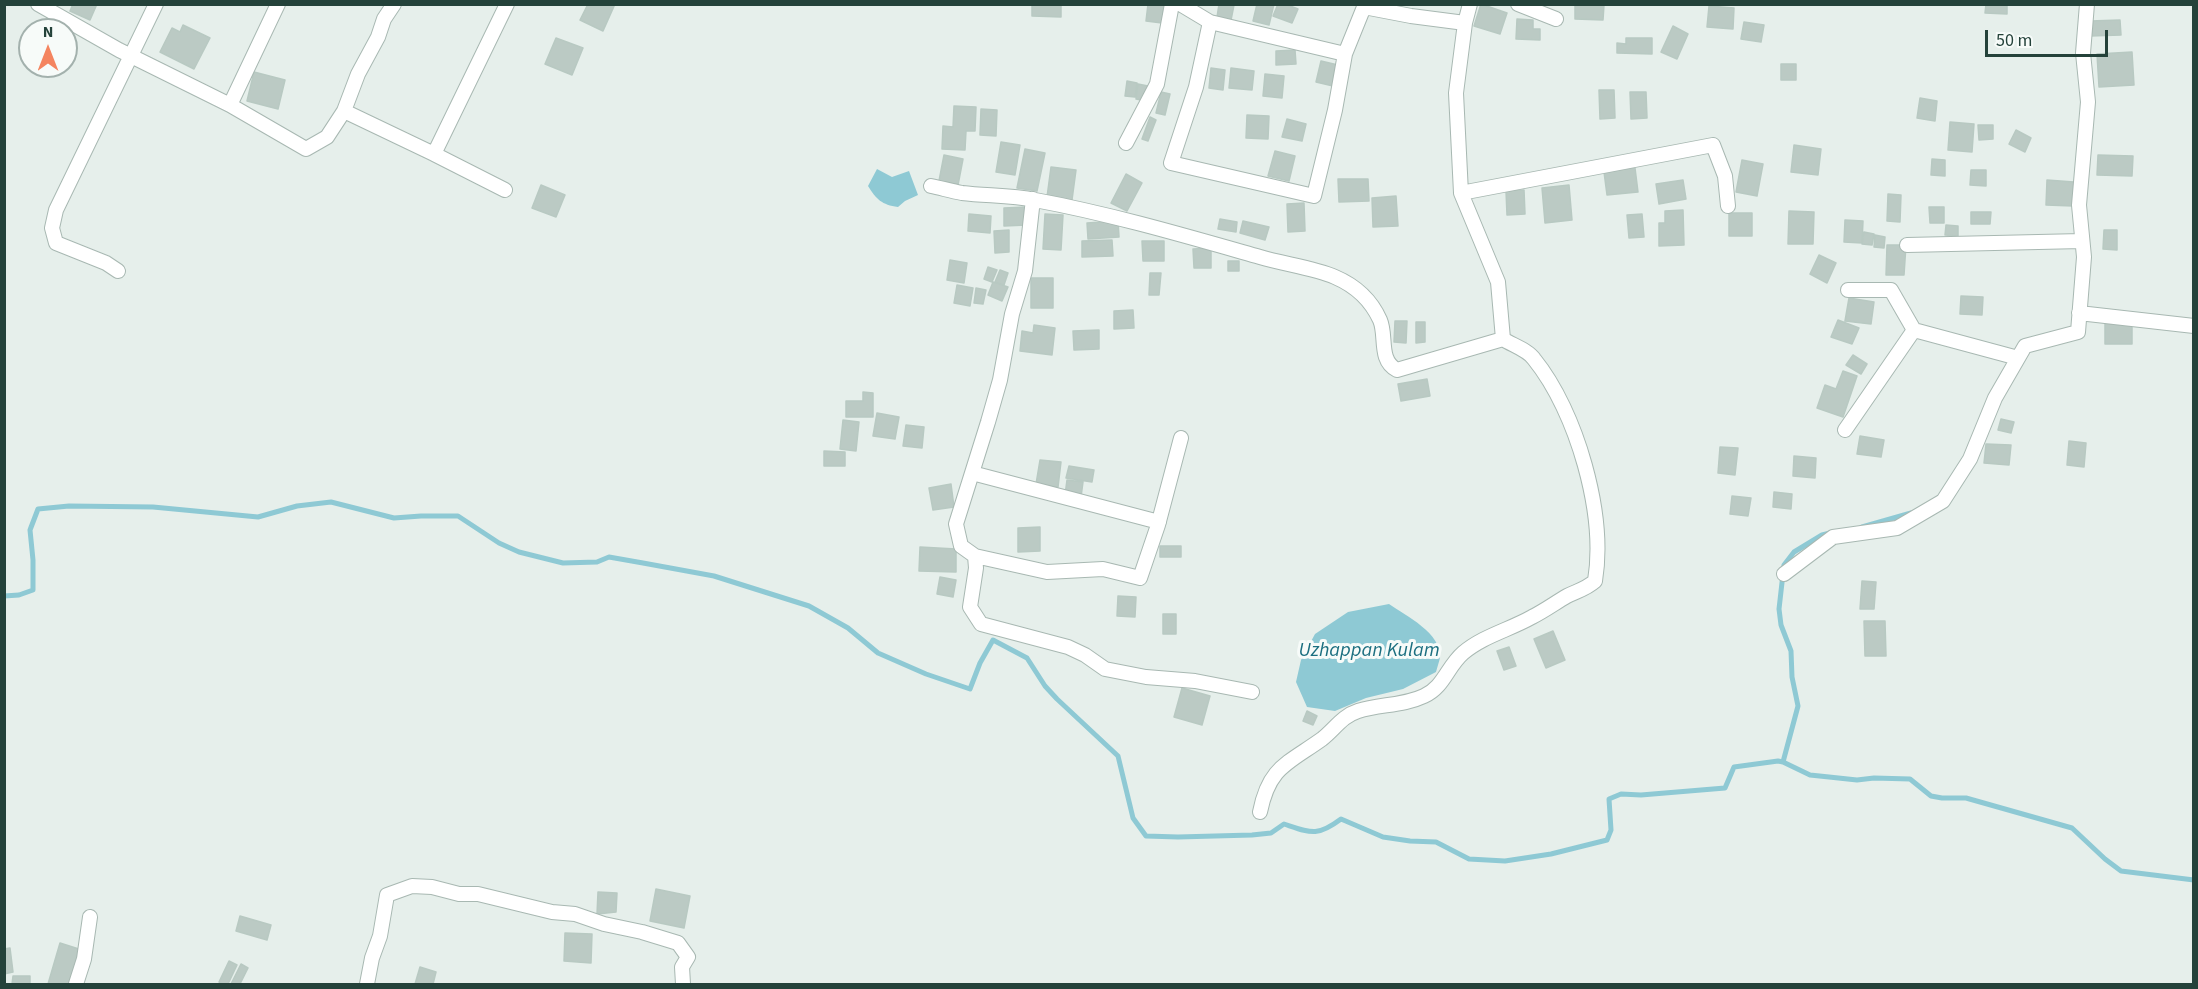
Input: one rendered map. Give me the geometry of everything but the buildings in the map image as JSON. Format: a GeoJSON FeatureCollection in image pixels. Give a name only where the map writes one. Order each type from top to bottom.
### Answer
{"type":"FeatureCollection","features":[{"type":"Feature","properties":{"kind":"street"},"geometry":{"type":"LineString","coordinates":[[38,4],[230,105],[306,149],[327,137],[344,111],[358,74],[378,37],[384,19],[394,4]]}},
{"type":"Feature","properties":{"kind":"street"},"geometry":{"type":"LineString","coordinates":[[118,271],[106,263],[56,243],[52,228],[56,210],[156,4]]}},
{"type":"Feature","properties":{"kind":"street"},"geometry":{"type":"LineString","coordinates":[[230,105],[278,4]]}},
{"type":"Feature","properties":{"kind":"street"},"geometry":{"type":"LineString","coordinates":[[434,153],[507,4]]}},
{"type":"Feature","properties":{"kind":"street"},"geometry":{"type":"LineString","coordinates":[[1126,143],[1157,84],[1172,4]]}},
{"type":"Feature","properties":{"kind":"street"},"geometry":{"type":"LineString","coordinates":[[1180,4],[1210,22],[1345,54]]}},
{"type":"Feature","properties":{"kind":"street"},"geometry":{"type":"LineString","coordinates":[[1470,4],[1465,23],[1456,93],[1461,193],[1498,282],[1503,339]]}},
{"type":"Feature","properties":{"kind":"street"},"geometry":{"type":"LineString","coordinates":[[1518,4],[1556,19]]}},
{"type":"Feature","properties":{"kind":"street"},"geometry":{"type":"LineString","coordinates":[[1784,574],[1833,537],[1897,528],[1943,501],[1970,459],[1995,398],[2025,346],[2078,332],[2084,257],[2079,206],[2088,102],[2083,53],[2087,4]]}},
{"type":"Feature","properties":{"kind":"street"},"geometry":{"type":"LineString","coordinates":[[1210,22],[1196,87],[1171,163],[1218,176],[1314,196],[1335,110],[1345,54],[1364,7],[1420,18],[1465,23]]}},
{"type":"Feature","properties":{"kind":"street"},"geometry":{"type":"LineString","coordinates":[[344,111],[434,153],[505,190]]}},
{"type":"Feature","properties":{"kind":"street"},"geometry":{"type":"LineString","coordinates":[[1461,193],[1713,144],[1725,176],[1728,206]]}},
{"type":"Feature","properties":{"kind":"street"},"geometry":{"type":"LineString","coordinates":[[931,186],[961,193],[1033,199],[1124,218],[1261,258],[1335,276],[1365,295],[1381,322],[1382,341],[1388,362],[1397,369],[1503,339],[1533,357],[1566,410],[1590,479],[1598,546],[1595,581],[1587,588],[1554,603],[1534,616],[1478,642],[1462,654],[1437,689],[1423,697],[1397,705],[1358,711],[1344,718],[1322,738],[1275,772],[1264,793],[1260,812]]}},
{"type":"Feature","properties":{"kind":"street"},"geometry":{"type":"LineString","coordinates":[[1033,199],[1025,271],[1012,314],[997,390],[956,524],[961,546],[975,556],[1047,572],[1103,569],[1140,578],[1159,522],[1181,438]]}},
{"type":"Feature","properties":{"kind":"street"},"geometry":{"type":"LineString","coordinates":[[1907,245],[2082,241]]}},
{"type":"Feature","properties":{"kind":"street"},"geometry":{"type":"LineString","coordinates":[[1848,290],[1891,290],[1914,330],[2018,358]]}},
{"type":"Feature","properties":{"kind":"street"},"geometry":{"type":"LineString","coordinates":[[2079,314],[2193,326]]}},
{"type":"Feature","properties":{"kind":"street"},"geometry":{"type":"LineString","coordinates":[[1845,430],[1914,330]]}},
{"type":"Feature","properties":{"kind":"street"},"geometry":{"type":"LineString","coordinates":[[972,473],[1159,522]]}},
{"type":"Feature","properties":{"kind":"street"},"geometry":{"type":"LineString","coordinates":[[975,556],[976,568],[970,607],[981,624],[1068,647],[1085,655],[1105,669],[1146,677],[1195,681],[1252,692]]}},
{"type":"Feature","properties":{"kind":"street"},"geometry":{"type":"LineString","coordinates":[[367,984],[372,958],[380,936],[387,895],[412,886],[459,894],[478,894],[552,912],[574,914],[678,943],[688,957],[682,967],[683,984]]}},
{"type":"Feature","properties":{"kind":"street"},"geometry":{"type":"LineString","coordinates":[[76,984],[84,959],[90,917]]}},
{"type":"Feature","properties":{"kind":"water"},"geometry":{"type":"Polygon","coordinates":[[[877,169],[892,177],[909,171],[918,195],[898,207],[884,203],[868,186],[877,169]]]}},
{"type":"Feature","properties":{"kind":"water","name":"Uzhappan Kulam"},"geometry":{"type":"Polygon","coordinates":[[[1389,604],[1422,626],[1435,641],[1440,658],[1436,672],[1403,689],[1366,698],[1335,711],[1307,707],[1296,682],[1301,660],[1315,634],[1348,612],[1389,604]]]}},
{"type":"Feature","properties":{"kind":"waterway"},"geometry":{"type":"LineString","coordinates":[[4,596],[19,595],[33,590],[30,530],[38,509],[69,506],[153,507],[258,517],[297,506],[331,502],[394,518],[458,516],[499,543],[519,552],[563,563],[597,562],[609,557],[714,576],[809,606],[848,628],[878,653],[926,674],[970,689],[980,663],[993,640],[1027,658],[1045,686],[1057,699],[1118,756],[1133,818],[1146,836],[1252,835],[1271,833],[1284,824],[1314,832],[1326,829],[1341,819],[1383,837],[1436,842],[1469,859],[1505,861],[1551,854],[1607,840],[1611,830],[1609,799],[1621,794],[1641,795],[1725,788],[1734,767],[1783,762],[1798,706],[1792,677],[1791,651],[1781,625],[1779,609],[1784,565],[1794,552],[1822,535],[1830,533]]}},
{"type":"Feature","properties":{"kind":"waterway"},"geometry":{"type":"LineString","coordinates":[[1862,527],[1911,513]]}},
{"type":"Feature","properties":{"kind":"waterway"},"geometry":{"type":"LineString","coordinates":[[1783,762],[1810,775],[1857,780],[1910,779],[1931,796],[1966,798],[2072,828],[2121,871],[2194,880]]}}]}
